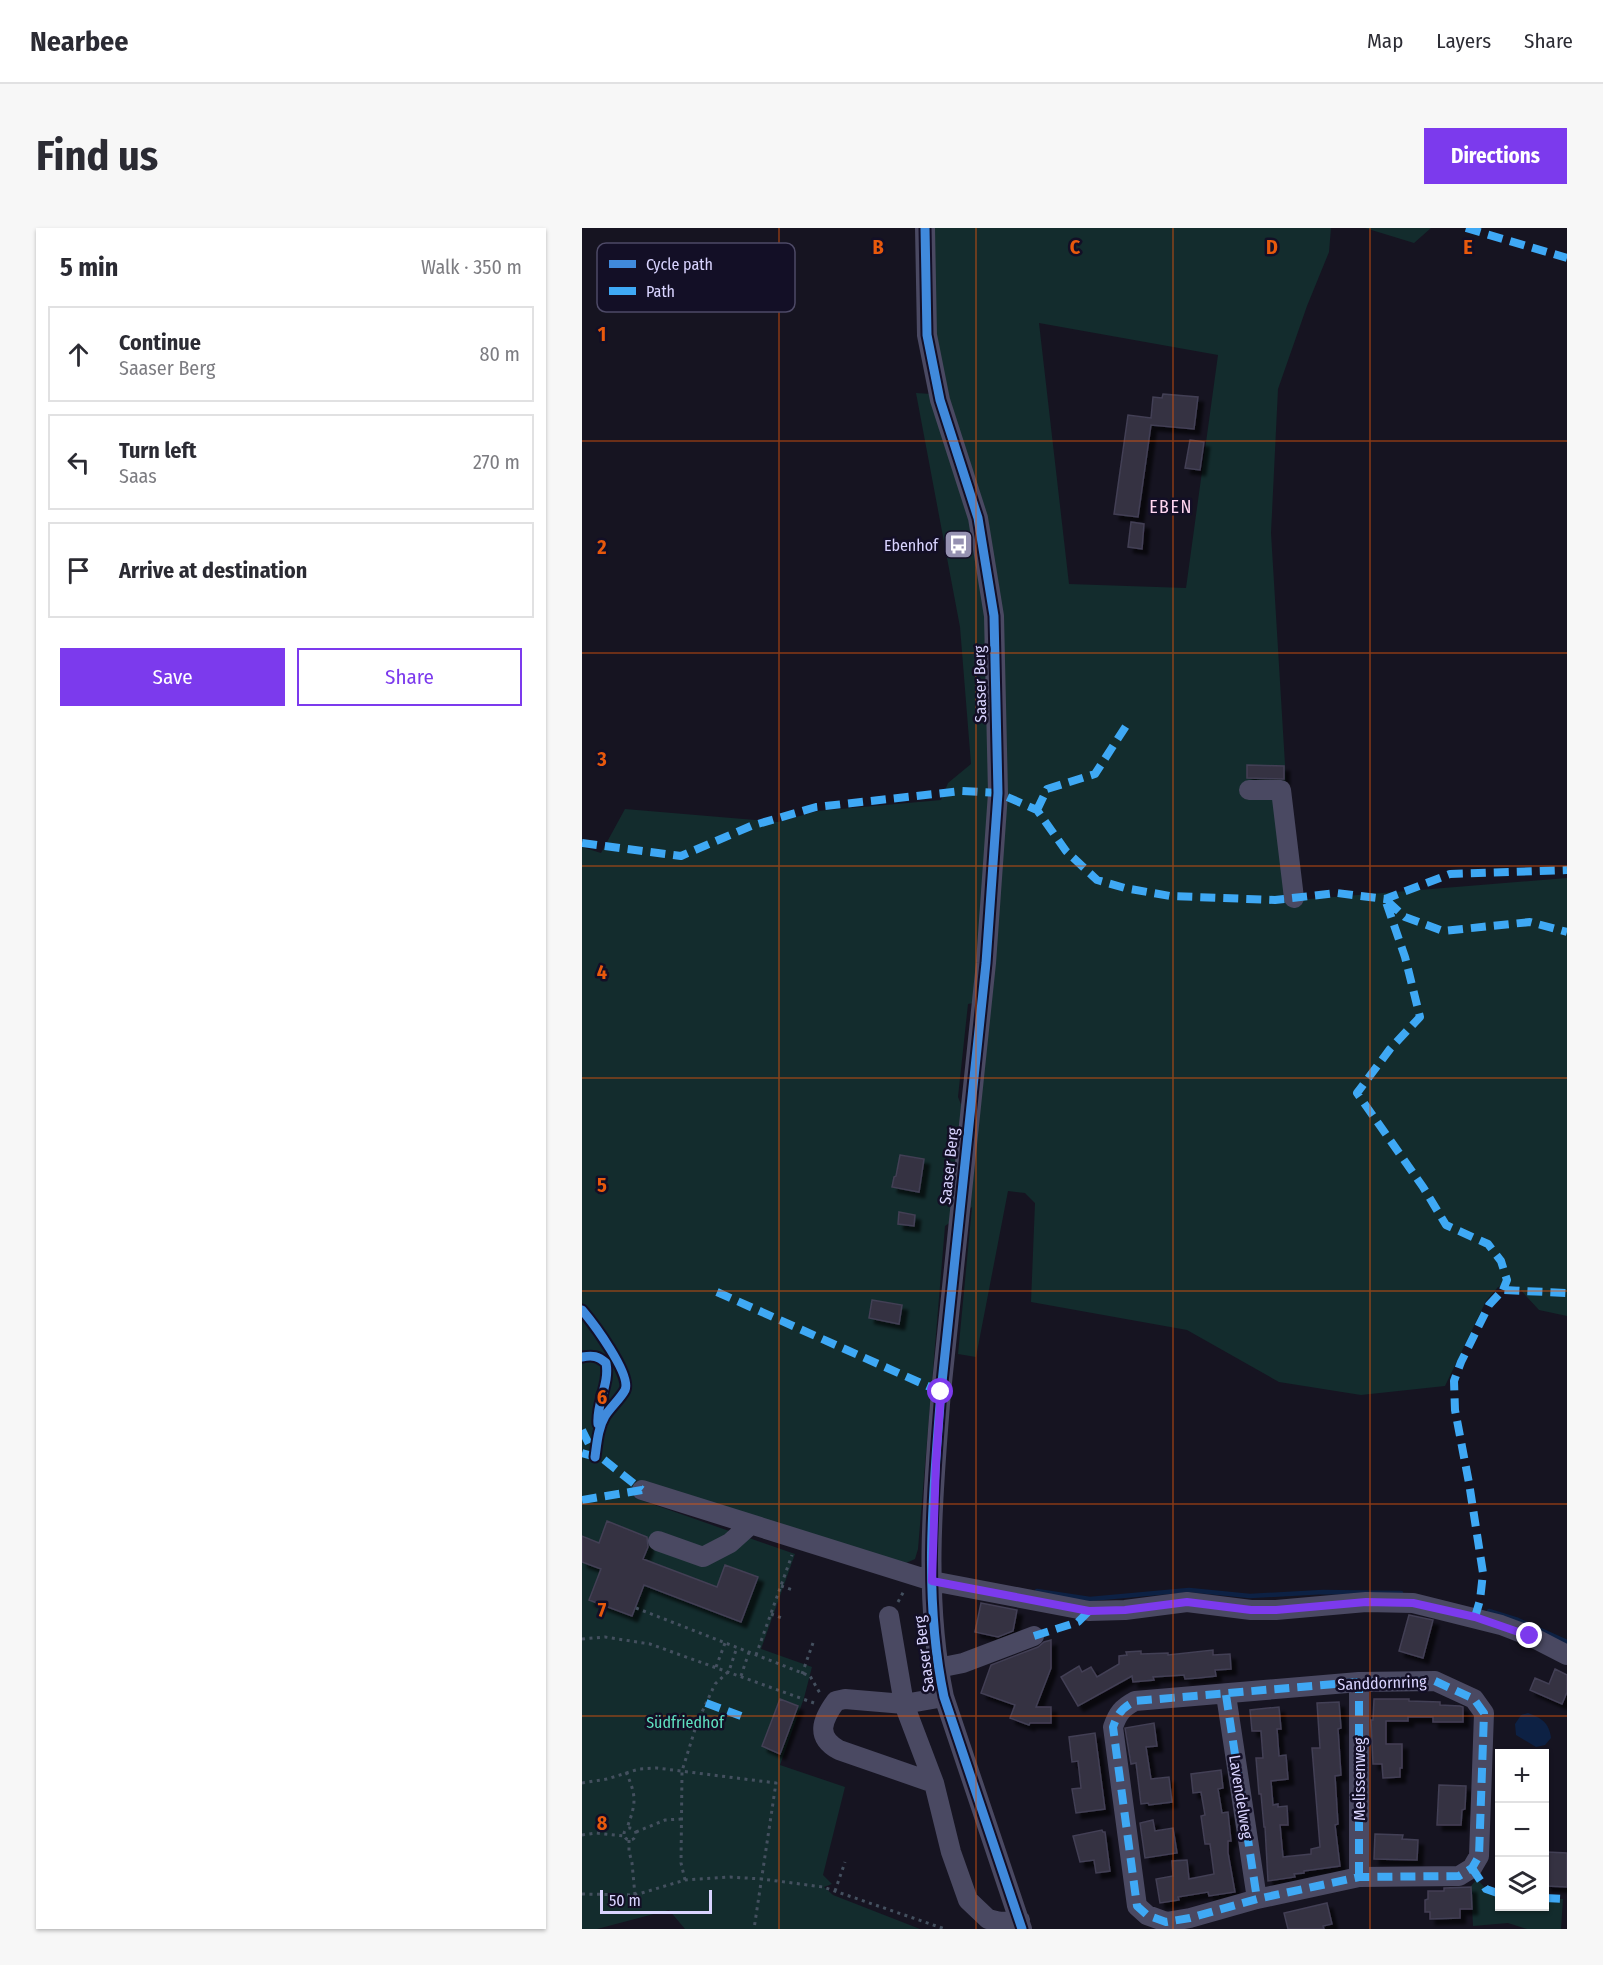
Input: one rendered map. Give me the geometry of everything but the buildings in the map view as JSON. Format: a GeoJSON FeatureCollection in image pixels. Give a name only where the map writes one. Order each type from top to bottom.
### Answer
{"type":"FeatureCollection","features":[{"type":"Feature","properties":{"kind":"street","name":"Saaser Berg"},"geometry":{"type":"LineString","coordinates":[[925,228],[927,335],[940,400],[978,518],[994,616],[998,793],[986,963],[941,1392],[932,1581],[938,1668],[944,1697],[1021,1925]]}},
{"type":"Feature","properties":{"kind":"street"},"geometry":{"type":"LineString","coordinates":[[1249,790],[1281,790],[1294,898]]}},
{"type":"Feature","properties":{"kind":"street"},"geometry":{"type":"LineString","coordinates":[[642,1490],[932,1581],[1089,1611],[1125,1610],[1187,1602],[1251,1610],[1366,1602],[1413,1603],[1501,1625],[1530,1636],[1567,1655]]}},
{"type":"Feature","properties":{"kind":"street"},"geometry":{"type":"LineString","coordinates":[[658,1541],[703,1557],[730,1543],[750,1525]]}},
{"type":"Feature","properties":{"kind":"street"},"geometry":{"type":"LineString","coordinates":[[889,1616],[904,1704],[934,1783],[951,1852],[968,1900],[988,1919],[1021,1925]]}},
{"type":"Feature","properties":{"kind":"street"},"geometry":{"type":"LineString","coordinates":[[938,1668],[963,1663],[1034,1636]]}},
{"type":"Feature","properties":{"kind":"street","name":"Sanddornring"},"geometry":{"type":"LineString","coordinates":[[1435,1681],[1474,1700],[1484,1713],[1479,1856],[1476,1863],[1459,1876],[1359,1876],[1257,1899],[1192,1924],[1166,1922],[1147,1915],[1137,1906],[1113,1727],[1119,1712],[1135,1701],[1359,1682],[1435,1681]]}},
{"type":"Feature","properties":{"kind":"street","name":"Melissenweg"},"geometry":{"type":"LineString","coordinates":[[1359,1682],[1359,1876]]}},
{"type":"Feature","properties":{"kind":"street","name":"Lavendelweg"},"geometry":{"type":"LineString","coordinates":[[1226,1695],[1257,1899]]}},
{"type":"Feature","properties":{"kind":"street"},"geometry":{"type":"LineString","coordinates":[[934,1783],[839,1750],[827,1743],[823,1734],[830,1710],[836,1701],[845,1699],[904,1704],[944,1697]]}},
{"type":"Feature","properties":{"kind":"path"},"geometry":{"type":"LineString","coordinates":[[756,1655],[798,1540]]}},
{"type":"Feature","properties":{"kind":"path"},"geometry":{"type":"LineString","coordinates":[[889,1616],[912,1575]]}},
{"type":"Feature","properties":{"kind":"path"},"geometry":{"type":"LineString","coordinates":[[781,1586],[793,1590]]}},
{"type":"Feature","properties":{"kind":"path"},"geometry":{"type":"LineString","coordinates":[[636,1608],[810,1676],[830,1710]]}},
{"type":"Feature","properties":{"kind":"path"},"geometry":{"type":"LineString","coordinates":[[771,1614],[782,1618]]}},
{"type":"Feature","properties":{"kind":"path"},"geometry":{"type":"LineString","coordinates":[[582,1639],[605,1637],[650,1644],[804,1698]]}},
{"type":"Feature","properties":{"kind":"path"},"geometry":{"type":"LineString","coordinates":[[802,1674],[814,1640]]}},
{"type":"Feature","properties":{"kind":"path"},"geometry":{"type":"LineString","coordinates":[[716,1667],[725,1643]]}},
{"type":"Feature","properties":{"kind":"path"},"geometry":{"type":"LineString","coordinates":[[685,1880],[681,1863],[682,1771],[688,1747],[702,1713],[715,1684],[729,1671],[737,1647]]}},
{"type":"Feature","properties":{"kind":"path"},"geometry":{"type":"LineString","coordinates":[[741,1676],[749,1652]]}},
{"type":"Feature","properties":{"kind":"path"},"geometry":{"type":"LineString","coordinates":[[582,1783],[607,1779],[639,1768],[657,1768],[776,1783],[754,1929]]}},
{"type":"Feature","properties":{"kind":"path"},"geometry":{"type":"LineString","coordinates":[[624,1836],[634,1809],[635,1791],[626,1772]]}},
{"type":"Feature","properties":{"kind":"path"},"geometry":{"type":"LineString","coordinates":[[636,1832],[665,1821],[681,1819]]}},
{"type":"Feature","properties":{"kind":"path"},"geometry":{"type":"LineString","coordinates":[[627,1828],[634,1828],[636,1832]]}},
{"type":"Feature","properties":{"kind":"path"},"geometry":{"type":"LineString","coordinates":[[629,1840],[634,1838],[636,1832]]}},
{"type":"Feature","properties":{"kind":"path"},"geometry":{"type":"LineString","coordinates":[[582,1834],[624,1836],[629,1840]]}},
{"type":"Feature","properties":{"kind":"path"},"geometry":{"type":"LineString","coordinates":[[629,1840],[628,1851],[632,1863],[635,1895]]}},
{"type":"Feature","properties":{"kind":"path"},"geometry":{"type":"LineString","coordinates":[[835,1891],[845,1862]]}},
{"type":"Feature","properties":{"kind":"path"},"geometry":{"type":"LineString","coordinates":[[582,1894],[635,1895],[685,1880],[730,1877],[762,1879],[823,1887],[945,1929]]}},
{"type":"Feature","properties":{"kind":"green space","name":"Südfriedhof"},"geometry":{"type":"Polygon","coordinates":[[[934,228],[1331,228],[1329,252],[1278,389],[1271,533],[1286,781],[1297,900],[1567,878],[1567,1316],[1539,1310],[1517,1286],[1498,1287],[1486,1301],[1445,1386],[1361,1395],[1279,1382],[1187,1330],[1031,1302],[1035,1203],[1025,1193],[1008,1191],[976,1357],[958,1354],[972,1207],[945,1226],[918,1549],[915,1559],[904,1564],[645,1483],[635,1498],[795,1554],[761,1649],[812,1667],[804,1698],[780,1765],[845,1787],[823,1875],[832,1884],[824,1887],[833,1895],[920,1929],[685,1929],[669,1910],[597,1929],[582,1929],[582,847],[601,853],[625,809],[778,822],[818,811],[941,800],[948,783],[971,764],[960,627],[916,393],[946,395],[935,333],[934,228]],[[1039,323],[1069,584],[1186,588],[1218,355],[1039,323]],[[988,1000],[968,1004],[958,1097],[972,1132],[988,1000]]]}},
{"type":"Feature","properties":{"kind":"green space"},"geometry":{"type":"Polygon","coordinates":[[[1365,228],[1431,228],[1414,243],[1365,228]]]}},
{"type":"Feature","properties":{"kind":"green space"},"geometry":{"type":"Polygon","coordinates":[[[1477,1879],[1486,1889],[1495,1892],[1495,1911],[1549,1911],[1549,1898],[1563,1899],[1561,1929],[1527,1929],[1508,1923],[1473,1926],[1471,1886],[1477,1879]]]}},
{"type":"Feature","properties":{"kind":"water"},"geometry":{"type":"Polygon","coordinates":[[[1528,1713],[1541,1719],[1549,1728],[1551,1738],[1545,1745],[1536,1747],[1516,1735],[1515,1724],[1521,1715],[1528,1713]]]}},
{"type":"Feature","properties":{"kind":"waterway"},"geometry":{"type":"LineString","coordinates":[[1037,1591],[1090,1599],[1189,1590],[1250,1596],[1323,1592],[1401,1593]]}},
{"type":"Feature","properties":{"kind":"waterway"},"geometry":{"type":"LineString","coordinates":[[1489,1611],[1518,1620],[1567,1642]]}},
{"type":"Feature","properties":{"kind":"marked path"},"geometry":{"type":"LineString","coordinates":[[1466,228],[1567,258]]}},
{"type":"Feature","properties":{"kind":"marked path"},"geometry":{"type":"LineString","coordinates":[[1037,810],[1047,789],[1095,774],[1126,726]]}},
{"type":"Feature","properties":{"kind":"marked path"},"geometry":{"type":"LineString","coordinates":[[582,843],[681,856],[751,826],[816,807],[962,791],[998,793],[1037,810],[1066,851],[1097,880],[1125,888],[1170,896],[1275,900],[1337,893],[1385,899],[1450,874],[1567,870]]}},
{"type":"Feature","properties":{"kind":"marked path"},"geometry":{"type":"LineString","coordinates":[[1503,1290],[1507,1280],[1501,1261],[1488,1244],[1446,1225],[1423,1187],[1357,1093],[1390,1049],[1420,1017],[1405,957],[1385,899],[1405,917],[1443,931],[1530,922],[1567,932]]}},
{"type":"Feature","properties":{"kind":"marked path"},"geometry":{"type":"LineString","coordinates":[[1475,1617],[1480,1600],[1483,1573],[1455,1410],[1454,1381],[1489,1305],[1503,1290],[1567,1293]]}},
{"type":"Feature","properties":{"kind":"marked path"},"geometry":{"type":"LineString","coordinates":[[717,1292],[941,1392]]}},
{"type":"Feature","properties":{"kind":"marked path"},"geometry":{"type":"LineString","coordinates":[[582,1430],[594,1454]]}},
{"type":"Feature","properties":{"kind":"marked path"},"geometry":{"type":"LineString","coordinates":[[582,1453],[603,1459],[642,1490]]}},
{"type":"Feature","properties":{"kind":"marked path"},"geometry":{"type":"LineString","coordinates":[[582,1500],[642,1490]]}},
{"type":"Feature","properties":{"kind":"marked path"},"geometry":{"type":"LineString","coordinates":[[1034,1636],[1078,1622],[1089,1611]]}},
{"type":"Feature","properties":{"kind":"marked path"},"geometry":{"type":"LineString","coordinates":[[1435,1681],[1474,1699],[1484,1713],[1479,1856],[1472,1868],[1459,1876],[1359,1877],[1166,1922],[1147,1915],[1137,1906],[1113,1727],[1119,1714],[1127,1706],[1135,1701],[1359,1682],[1435,1681]]}},
{"type":"Feature","properties":{"kind":"marked path"},"geometry":{"type":"LineString","coordinates":[[1359,1682],[1359,1877]]}},
{"type":"Feature","properties":{"kind":"marked path"},"geometry":{"type":"LineString","coordinates":[[1226,1695],[1257,1899]]}},
{"type":"Feature","properties":{"kind":"marked path"},"geometry":{"type":"LineString","coordinates":[[706,1703],[741,1716]]}},
{"type":"Feature","properties":{"kind":"marked path"},"geometry":{"type":"LineString","coordinates":[[1472,1868],[1486,1889],[1495,1892]]}},
{"type":"Feature","properties":{"kind":"marked path"},"geometry":{"type":"LineString","coordinates":[[1549,1898],[1567,1899]]}},
{"type":"Feature","properties":{"kind":"cycle path"},"geometry":{"type":"LineString","coordinates":[[925,228],[927,335],[940,400],[978,518],[994,616],[998,793],[986,963],[938,1430],[932,1545],[934,1622],[944,1697],[1022,1929]]}},
{"type":"Feature","properties":{"kind":"cycle path"},"geometry":{"type":"LineString","coordinates":[[582,1310],[610,1349],[626,1383],[625,1390],[603,1421],[595,1457]]}},
{"type":"Feature","properties":{"kind":"cycle path"},"geometry":{"type":"LineString","coordinates":[[582,1357],[595,1357],[606,1363],[607,1371],[598,1424]]}},
{"type":"Feature","properties":{"kind":"place","name":"Ebenhof"},"geometry":{"type":"Point","coordinates":[959,545]}},
{"type":"Feature","properties":{"kind":"district","name":"EBEN"},"geometry":{"type":"Point","coordinates":[1171,507]}},
{"type":"Feature","properties":{"kind":"route"},"geometry":{"type":"LineString","coordinates":[[941,1392],[932,1581],[1089,1611],[1125,1610],[1187,1602],[1251,1610],[1366,1602],[1413,1603],[1475,1617],[1530,1636]]}}]}
